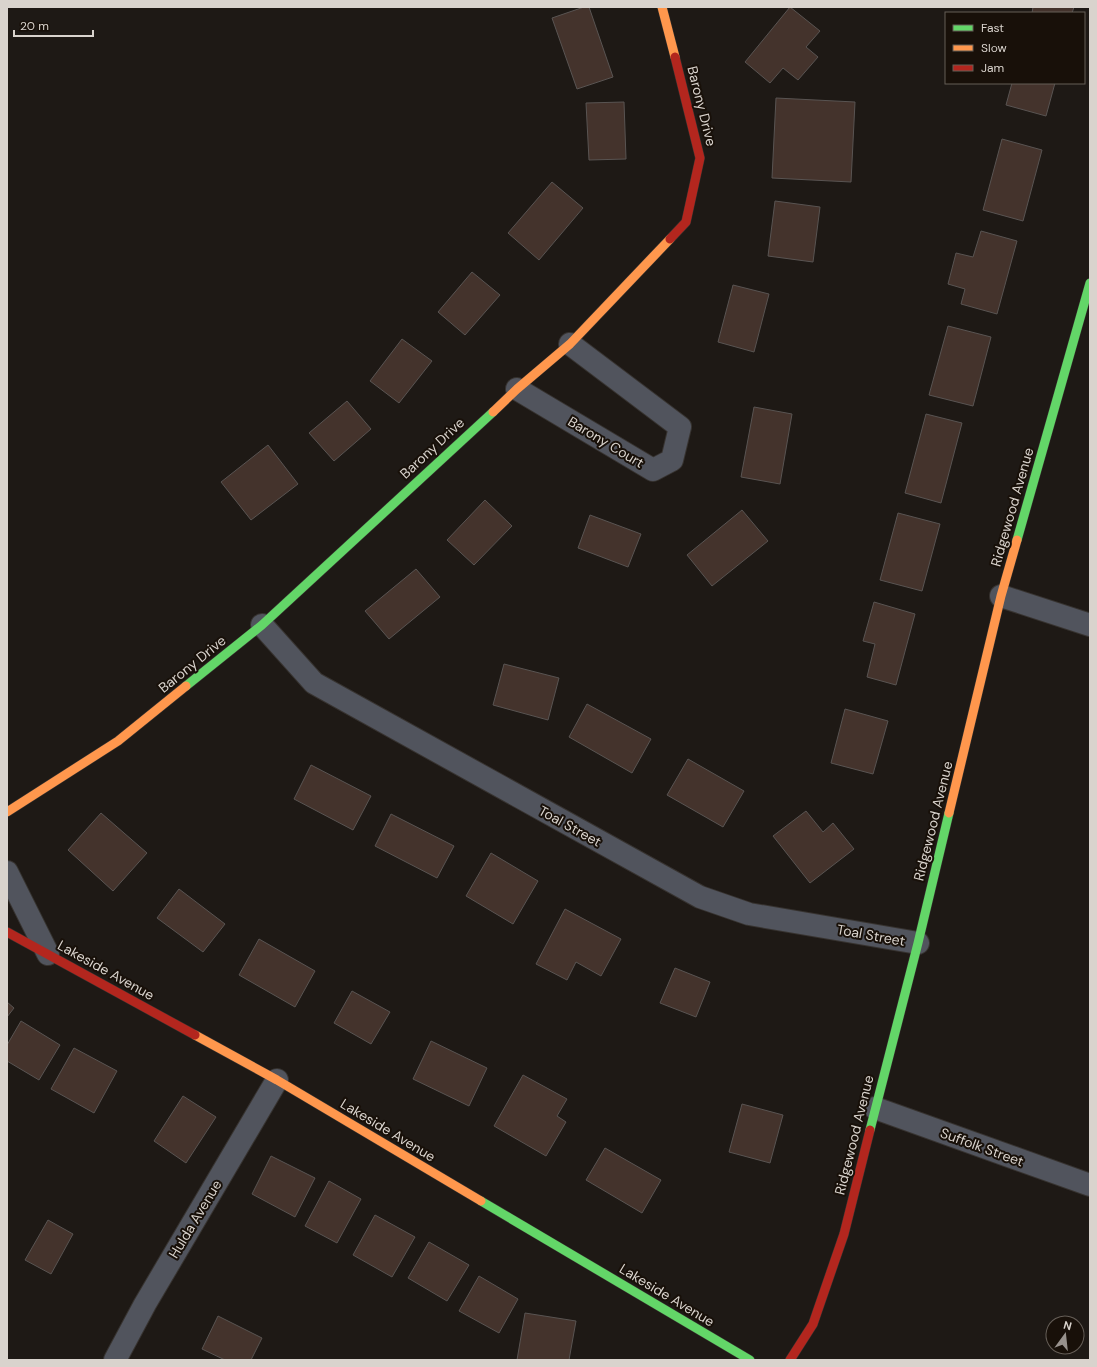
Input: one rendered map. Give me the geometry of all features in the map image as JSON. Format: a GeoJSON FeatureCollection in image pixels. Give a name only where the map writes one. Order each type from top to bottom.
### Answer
{"type":"FeatureCollection","features":[{"type":"Feature","properties":{"kind":"street","name":"Barony Drive"},"geometry":{"type":"LineString","coordinates":[[7,812],[118,740],[262,625],[517,389],[570,344],[686,222],[700,158],[662,7]]}},
{"type":"Feature","properties":{"kind":"street","name":"Ridgewood Avenue"},"geometry":{"type":"LineString","coordinates":[[790,1360],[814,1324],[844,1234],[918,943],[1001,596],[1090,283]]}},
{"type":"Feature","properties":{"kind":"street","name":"Barony Court"},"geometry":{"type":"LineString","coordinates":[[517,389],[653,470],[672,460],[680,427],[570,344]]}},
{"type":"Feature","properties":{"kind":"street"},"geometry":{"type":"LineString","coordinates":[[1001,596],[1090,625]]}},
{"type":"Feature","properties":{"kind":"street","name":"Toal Street"},"geometry":{"type":"LineString","coordinates":[[262,625],[314,683],[700,897],[749,914],[918,943]]}},
{"type":"Feature","properties":{"kind":"street"},"geometry":{"type":"LineString","coordinates":[[7,872],[48,954]]}},
{"type":"Feature","properties":{"kind":"street","name":"Lakeside Avenue"},"geometry":{"type":"LineString","coordinates":[[7,932],[277,1080],[750,1360]]}},
{"type":"Feature","properties":{"kind":"street","name":"Hulda Avenue"},"geometry":{"type":"LineString","coordinates":[[115,1360],[145,1304],[277,1080]]}},
{"type":"Feature","properties":{"kind":"street","name":"Suffolk Street"},"geometry":{"type":"LineString","coordinates":[[875,1108],[1090,1185]]}},
{"type":"Feature","properties":{"kind":"building"},"geometry":{"type":"Polygon","coordinates":[[[584,7],[589,7],[613,77],[577,89],[552,18],[584,7]]]}},
{"type":"Feature","properties":{"kind":"building"},"geometry":{"type":"Polygon","coordinates":[[[790,7],[820,31],[806,47],[818,57],[798,80],[783,68],[770,83],[745,62],[790,7]]]}},
{"type":"Feature","properties":{"kind":"building"},"geometry":{"type":"Polygon","coordinates":[[[1033,7],[1074,7],[1072,12],[1032,12],[1033,7]]]}},
{"type":"Feature","properties":{"kind":"building"},"geometry":{"type":"Polygon","coordinates":[[[1012,84],[1055,84],[1046,116],[1006,105],[1012,84]]]}},
{"type":"Feature","properties":{"kind":"building"},"geometry":{"type":"Polygon","coordinates":[[[776,98],[855,102],[851,182],[772,178],[776,98]]]}},
{"type":"Feature","properties":{"kind":"building"},"geometry":{"type":"Polygon","coordinates":[[[624,102],[626,159],[589,160],[586,103],[624,102]]]}},
{"type":"Feature","properties":{"kind":"building"},"geometry":{"type":"Polygon","coordinates":[[[1002,139],[1042,150],[1023,221],[983,210],[1002,139]]]}},
{"type":"Feature","properties":{"kind":"building"},"geometry":{"type":"Polygon","coordinates":[[[552,182],[583,208],[539,260],[508,233],[552,182]]]}},
{"type":"Feature","properties":{"kind":"building"},"geometry":{"type":"Polygon","coordinates":[[[775,201],[820,207],[813,262],[768,256],[775,201]]]}},
{"type":"Feature","properties":{"kind":"building"},"geometry":{"type":"Polygon","coordinates":[[[981,231],[1017,241],[997,314],[961,304],[965,289],[948,284],[956,253],[973,257],[981,231]]]}},
{"type":"Feature","properties":{"kind":"building"},"geometry":{"type":"Polygon","coordinates":[[[472,272],[500,295],[465,335],[438,312],[472,272]]]}},
{"type":"Feature","properties":{"kind":"building"},"geometry":{"type":"Polygon","coordinates":[[[733,285],[769,294],[754,352],[718,342],[733,285]]]}},
{"type":"Feature","properties":{"kind":"building"},"geometry":{"type":"Polygon","coordinates":[[[948,326],[991,337],[973,406],[929,395],[948,326]]]}},
{"type":"Feature","properties":{"kind":"building"},"geometry":{"type":"Polygon","coordinates":[[[402,339],[432,361],[399,403],[370,381],[402,339]]]}},
{"type":"Feature","properties":{"kind":"building"},"geometry":{"type":"Polygon","coordinates":[[[347,401],[371,429],[334,461],[309,433],[347,401]]]}},
{"type":"Feature","properties":{"kind":"building"},"geometry":{"type":"Polygon","coordinates":[[[754,407],[792,414],[780,484],[741,477],[754,407]]]}},
{"type":"Feature","properties":{"kind":"building"},"geometry":{"type":"Polygon","coordinates":[[[926,414],[962,423],[941,503],[905,493],[926,414]]]}},
{"type":"Feature","properties":{"kind":"building"},"geometry":{"type":"Polygon","coordinates":[[[268,445],[298,484],[251,520],[221,482],[268,445]]]}},
{"type":"Feature","properties":{"kind":"building"},"geometry":{"type":"Polygon","coordinates":[[[485,500],[512,526],[474,565],[447,540],[485,500]]]}},
{"type":"Feature","properties":{"kind":"building"},"geometry":{"type":"Polygon","coordinates":[[[742,510],[768,541],[712,586],[687,555],[742,510]]]}},
{"type":"Feature","properties":{"kind":"building"},"geometry":{"type":"Polygon","coordinates":[[[898,513],[940,524],[922,591],[880,580],[898,513]]]}},
{"type":"Feature","properties":{"kind":"building"},"geometry":{"type":"Polygon","coordinates":[[[590,515],[641,534],[628,567],[578,548],[590,515]]]}},
{"type":"Feature","properties":{"kind":"building"},"geometry":{"type":"Polygon","coordinates":[[[416,569],[440,597],[389,639],[365,611],[416,569]]]}},
{"type":"Feature","properties":{"kind":"building"},"geometry":{"type":"Polygon","coordinates":[[[874,602],[915,614],[896,685],[867,677],[875,644],[863,641],[874,602]]]}},
{"type":"Feature","properties":{"kind":"building"},"geometry":{"type":"Polygon","coordinates":[[[504,664],[559,678],[548,720],[493,705],[504,664]]]}},
{"type":"Feature","properties":{"kind":"building"},"geometry":{"type":"Polygon","coordinates":[[[587,704],[651,739],[632,773],[569,737],[587,704]]]}},
{"type":"Feature","properties":{"kind":"building"},"geometry":{"type":"Polygon","coordinates":[[[845,709],[888,721],[873,774],[831,763],[845,709]]]}},
{"type":"Feature","properties":{"kind":"building"},"geometry":{"type":"Polygon","coordinates":[[[688,759],[744,791],[723,827],[667,795],[688,759]]]}},
{"type":"Feature","properties":{"kind":"building"},"geometry":{"type":"Polygon","coordinates":[[[311,765],[371,796],[353,830],[294,799],[311,765]]]}},
{"type":"Feature","properties":{"kind":"building"},"geometry":{"type":"Polygon","coordinates":[[[806,811],[823,832],[833,823],[854,849],[810,883],[773,836],[806,811]]]}},
{"type":"Feature","properties":{"kind":"building"},"geometry":{"type":"Polygon","coordinates":[[[101,813],[147,853],[113,891],[68,850],[101,813]]]}},
{"type":"Feature","properties":{"kind":"building"},"geometry":{"type":"Polygon","coordinates":[[[391,814],[454,846],[437,878],[375,846],[391,814]]]}},
{"type":"Feature","properties":{"kind":"building"},"geometry":{"type":"Polygon","coordinates":[[[491,853],[538,881],[513,924],[466,896],[491,853]]]}},
{"type":"Feature","properties":{"kind":"building"},"geometry":{"type":"Polygon","coordinates":[[[179,889],[225,924],[203,952],[157,918],[179,889]]]}},
{"type":"Feature","properties":{"kind":"building"},"geometry":{"type":"Polygon","coordinates":[[[565,909],[621,939],[601,976],[576,962],[567,980],[536,964],[565,909]]]}},
{"type":"Feature","properties":{"kind":"building"},"geometry":{"type":"Polygon","coordinates":[[[259,939],[315,971],[295,1007],[239,975],[259,939]]]}},
{"type":"Feature","properties":{"kind":"building"},"geometry":{"type":"Polygon","coordinates":[[[675,968],[710,982],[696,1017],[660,1003],[675,968]]]}},
{"type":"Feature","properties":{"kind":"building"},"geometry":{"type":"Polygon","coordinates":[[[352,991],[390,1012],[371,1044],[334,1023],[352,991]]]}},
{"type":"Feature","properties":{"kind":"building"},"geometry":{"type":"Polygon","coordinates":[[[7,1002],[14,1008],[7,1017],[7,1002]]]}},
{"type":"Feature","properties":{"kind":"building"},"geometry":{"type":"Polygon","coordinates":[[[21,1021],[60,1045],[39,1080],[7,1061],[7,1045],[21,1021]]]}},
{"type":"Feature","properties":{"kind":"building"},"geometry":{"type":"Polygon","coordinates":[[[431,1041],[487,1068],[469,1106],[413,1079],[431,1041]]]}},
{"type":"Feature","properties":{"kind":"building"},"geometry":{"type":"Polygon","coordinates":[[[74,1048],[117,1071],[94,1113],[51,1089],[74,1048]]]}},
{"type":"Feature","properties":{"kind":"building"},"geometry":{"type":"Polygon","coordinates":[[[523,1075],[567,1099],[557,1116],[566,1122],[546,1156],[494,1126],[523,1075]]]}},
{"type":"Feature","properties":{"kind":"building"},"geometry":{"type":"Polygon","coordinates":[[[183,1096],[216,1117],[186,1163],[154,1141],[183,1096]]]}},
{"type":"Feature","properties":{"kind":"building"},"geometry":{"type":"Polygon","coordinates":[[[742,1104],[783,1115],[770,1163],[729,1152],[742,1104]]]}},
{"type":"Feature","properties":{"kind":"building"},"geometry":{"type":"Polygon","coordinates":[[[605,1148],[661,1180],[642,1213],[586,1180],[605,1148]]]}},
{"type":"Feature","properties":{"kind":"building"},"geometry":{"type":"Polygon","coordinates":[[[271,1156],[315,1178],[295,1217],[252,1194],[271,1156]]]}},
{"type":"Feature","properties":{"kind":"building"},"geometry":{"type":"Polygon","coordinates":[[[329,1181],[361,1199],[337,1243],[305,1226],[329,1181]]]}},
{"type":"Feature","properties":{"kind":"building"},"geometry":{"type":"Polygon","coordinates":[[[375,1215],[415,1237],[392,1277],[353,1255],[375,1215]]]}},
{"type":"Feature","properties":{"kind":"building"},"geometry":{"type":"Polygon","coordinates":[[[48,1220],[73,1234],[51,1274],[25,1260],[48,1220]]]}},
{"type":"Feature","properties":{"kind":"building"},"geometry":{"type":"Polygon","coordinates":[[[429,1242],[469,1265],[447,1301],[408,1278],[429,1242]]]}},
{"type":"Feature","properties":{"kind":"building"},"geometry":{"type":"Polygon","coordinates":[[[479,1276],[518,1299],[499,1333],[459,1311],[479,1276]]]}},
{"type":"Feature","properties":{"kind":"building"},"geometry":{"type":"Polygon","coordinates":[[[525,1313],[576,1321],[569,1360],[517,1360],[525,1313]]]}},
{"type":"Feature","properties":{"kind":"building"},"geometry":{"type":"Polygon","coordinates":[[[218,1316],[262,1338],[251,1360],[225,1360],[202,1349],[218,1316]]]}},
{"type":"Feature","properties":{"kind":"traffic: fast"},"geometry":{"type":"LineString","coordinates":[[1017,540],[1090,283]]}},
{"type":"Feature","properties":{"kind":"traffic: fast"},"geometry":{"type":"LineString","coordinates":[[186,686],[262,625],[493,412]]}},
{"type":"Feature","properties":{"kind":"traffic: fast"},"geometry":{"type":"LineString","coordinates":[[870,1130],[918,943],[949,813]]}},
{"type":"Feature","properties":{"kind":"traffic: fast"},"geometry":{"type":"LineString","coordinates":[[481,1201],[750,1360]]}},
{"type":"Feature","properties":{"kind":"traffic: slow"},"geometry":{"type":"LineString","coordinates":[[662,7],[675,57]]}},
{"type":"Feature","properties":{"kind":"traffic: slow"},"geometry":{"type":"LineString","coordinates":[[493,412],[517,389],[570,344],[670,239]]}},
{"type":"Feature","properties":{"kind":"traffic: slow"},"geometry":{"type":"LineString","coordinates":[[949,813],[1001,596],[1017,540]]}},
{"type":"Feature","properties":{"kind":"traffic: slow"},"geometry":{"type":"LineString","coordinates":[[7,812],[118,741],[186,686]]}},
{"type":"Feature","properties":{"kind":"traffic: slow"},"geometry":{"type":"LineString","coordinates":[[195,1035],[277,1080],[481,1201]]}},
{"type":"Feature","properties":{"kind":"traffic: jam"},"geometry":{"type":"LineString","coordinates":[[670,239],[686,222],[700,158],[675,57]]}},
{"type":"Feature","properties":{"kind":"traffic: jam"},"geometry":{"type":"LineString","coordinates":[[7,932],[195,1035]]}},
{"type":"Feature","properties":{"kind":"traffic: jam"},"geometry":{"type":"LineString","coordinates":[[790,1360],[813,1324],[844,1234],[870,1130]]}}]}
